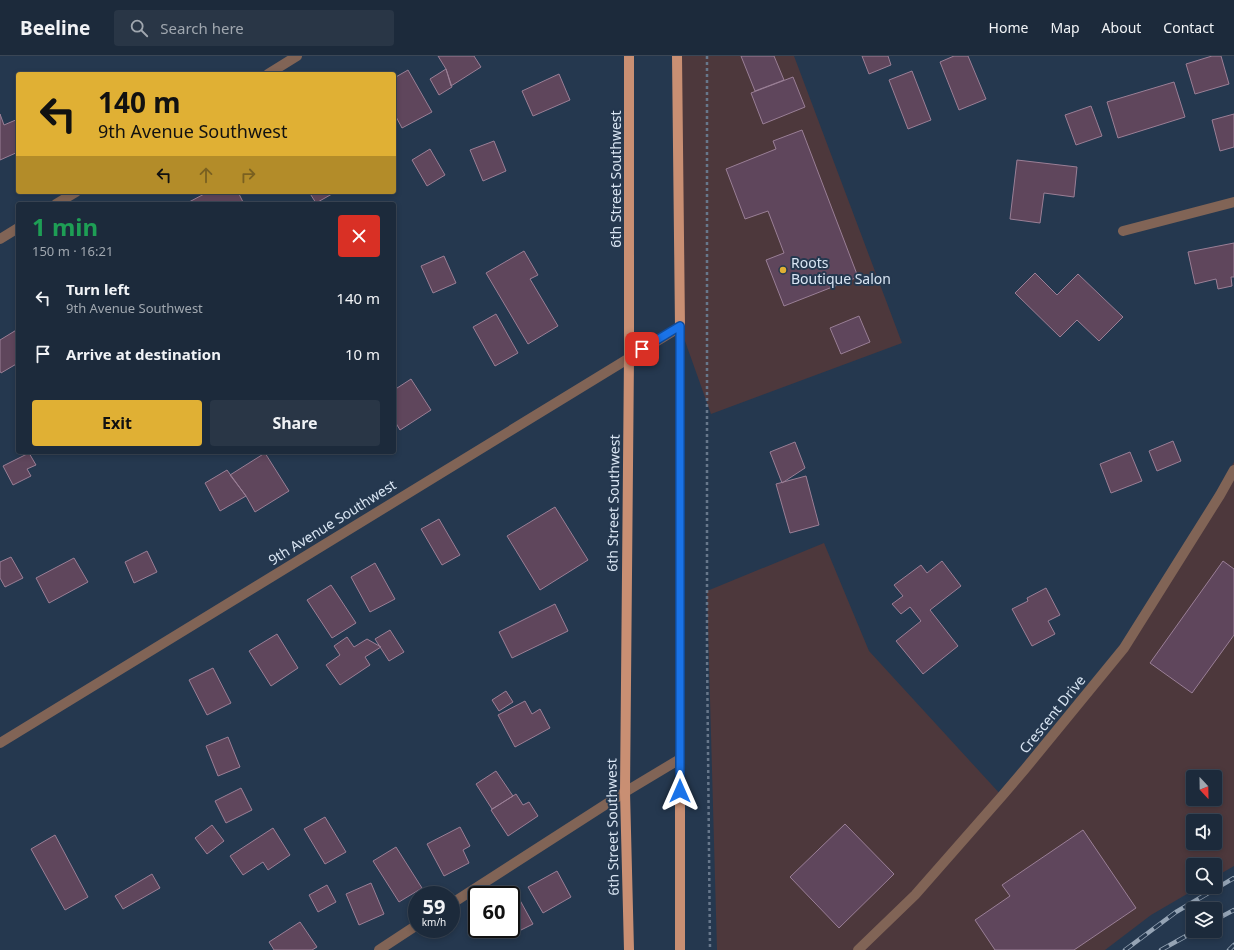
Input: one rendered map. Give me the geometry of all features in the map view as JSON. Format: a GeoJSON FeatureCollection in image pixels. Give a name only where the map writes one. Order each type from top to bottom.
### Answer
{"type":"FeatureCollection","features":[{"type":"Feature","properties":{"kind":"main road","name":"6th Street Southwest"},"geometry":{"type":"LineString","coordinates":[[629,56],[629,357],[625,792],[629,950]]}},
{"type":"Feature","properties":{"kind":"main road"},"geometry":{"type":"LineString","coordinates":[[677,56],[680,326],[680,950]]}},
{"type":"Feature","properties":{"kind":"street"},"geometry":{"type":"LineString","coordinates":[[271,72],[297,56]]}},
{"type":"Feature","properties":{"kind":"street"},"geometry":{"type":"LineString","coordinates":[[59,202],[73,194]]}},
{"type":"Feature","properties":{"kind":"street"},"geometry":{"type":"LineString","coordinates":[[1124,231],[1234,202]]}},
{"type":"Feature","properties":{"kind":"street"},"geometry":{"type":"LineString","coordinates":[[0,239],[16,229]]}},
{"type":"Feature","properties":{"kind":"street","name":"9th Avenue Southwest"},"geometry":{"type":"LineString","coordinates":[[0,743],[680,326]]}},
{"type":"Feature","properties":{"kind":"street","name":"Crescent Drive"},"geometry":{"type":"LineString","coordinates":[[858,950],[915,895],[1025,769],[1124,648],[1234,470]]}},
{"type":"Feature","properties":{"kind":"street"},"geometry":{"type":"LineString","coordinates":[[460,898],[625,792],[680,759]]}},
{"type":"Feature","properties":{"kind":"street"},"geometry":{"type":"LineString","coordinates":[[379,950],[408,932]]}},
{"type":"Feature","properties":{"kind":"path"},"geometry":{"type":"LineString","coordinates":[[707,56],[707,651],[710,950]]}},
{"type":"Feature","properties":{"kind":"shaded area"},"geometry":{"type":"Polygon","coordinates":[[[678,56],[794,56],[902,343],[711,414],[680,327],[678,56]]]}},
{"type":"Feature","properties":{"kind":"shaded area"},"geometry":{"type":"Polygon","coordinates":[[[1234,462],[1234,866],[1222,873],[1222,858],[1186,858],[1187,894],[1151,915],[1105,950],[717,950],[707,591],[824,543],[869,651],[1002,796],[1124,648],[1234,462]]]}},
{"type":"Feature","properties":{"kind":"building"},"geometry":{"type":"Polygon","coordinates":[[[438,56],[474,56],[481,67],[451,86],[446,69],[438,56]]]}},
{"type":"Feature","properties":{"kind":"building"},"geometry":{"type":"Polygon","coordinates":[[[741,56],[774,56],[784,80],[755,91],[741,56]]]}},
{"type":"Feature","properties":{"kind":"building"},"geometry":{"type":"Polygon","coordinates":[[[862,56],[888,56],[891,65],[869,74],[862,56]]]}},
{"type":"Feature","properties":{"kind":"building"},"geometry":{"type":"Polygon","coordinates":[[[954,56],[968,56],[986,99],[959,110],[940,62],[954,56]]]}},
{"type":"Feature","properties":{"kind":"building"},"geometry":{"type":"Polygon","coordinates":[[[1212,56],[1221,56],[1229,84],[1195,94],[1186,64],[1212,56]]]}},
{"type":"Feature","properties":{"kind":"building"},"geometry":{"type":"Polygon","coordinates":[[[446,69],[452,87],[439,95],[430,79],[446,69]]]}},
{"type":"Feature","properties":{"kind":"building"},"geometry":{"type":"Polygon","coordinates":[[[408,70],[432,112],[402,128],[396,117],[396,77],[408,70]]]}},
{"type":"Feature","properties":{"kind":"building"},"geometry":{"type":"Polygon","coordinates":[[[912,71],[931,120],[908,129],[889,80],[912,71]]]}},
{"type":"Feature","properties":{"kind":"building"},"geometry":{"type":"Polygon","coordinates":[[[559,74],[570,100],[533,116],[522,91],[559,74]]]}},
{"type":"Feature","properties":{"kind":"building"},"geometry":{"type":"Polygon","coordinates":[[[793,77],[805,107],[763,124],[751,93],[793,77]]]}},
{"type":"Feature","properties":{"kind":"building"},"geometry":{"type":"Polygon","coordinates":[[[1174,82],[1185,117],[1118,138],[1107,102],[1174,82]]]}},
{"type":"Feature","properties":{"kind":"building"},"geometry":{"type":"Polygon","coordinates":[[[1091,106],[1102,136],[1076,145],[1065,115],[1091,106]]]}},
{"type":"Feature","properties":{"kind":"building"},"geometry":{"type":"Polygon","coordinates":[[[0,114],[4,125],[16,120],[16,153],[0,160],[0,114]]]}},
{"type":"Feature","properties":{"kind":"building"},"geometry":{"type":"Polygon","coordinates":[[[1234,114],[1234,147],[1220,151],[1212,120],[1234,114]]]}},
{"type":"Feature","properties":{"kind":"building"},"geometry":{"type":"Polygon","coordinates":[[[802,130],[858,277],[784,306],[766,260],[784,253],[768,211],[745,219],[726,169],[776,149],[773,141],[802,130]]]}},
{"type":"Feature","properties":{"kind":"building"},"geometry":{"type":"Polygon","coordinates":[[[494,141],[506,171],[483,181],[470,150],[494,141]]]}},
{"type":"Feature","properties":{"kind":"building"},"geometry":{"type":"Polygon","coordinates":[[[430,149],[445,175],[427,186],[412,160],[430,149]]]}},
{"type":"Feature","properties":{"kind":"building"},"geometry":{"type":"Polygon","coordinates":[[[1017,160],[1077,167],[1074,197],[1044,193],[1040,223],[1010,219],[1017,160]]]}},
{"type":"Feature","properties":{"kind":"building"},"geometry":{"type":"Polygon","coordinates":[[[204,194],[239,194],[243,202],[189,202],[204,194]]]}},
{"type":"Feature","properties":{"kind":"building"},"geometry":{"type":"Polygon","coordinates":[[[310,194],[332,194],[318,202],[315,202],[310,194]]]}},
{"type":"Feature","properties":{"kind":"building"},"geometry":{"type":"Polygon","coordinates":[[[1234,243],[1234,277],[1231,277],[1232,286],[1218,289],[1216,279],[1195,284],[1188,252],[1234,243]]]}},
{"type":"Feature","properties":{"kind":"building"},"geometry":{"type":"Polygon","coordinates":[[[524,251],[538,275],[530,279],[558,326],[528,344],[486,273],[524,251]]]}},
{"type":"Feature","properties":{"kind":"building"},"geometry":{"type":"Polygon","coordinates":[[[444,256],[456,283],[433,293],[421,266],[444,256]]]}},
{"type":"Feature","properties":{"kind":"building"},"geometry":{"type":"Polygon","coordinates":[[[1035,273],[1057,295],[1078,274],[1123,317],[1099,341],[1077,320],[1060,337],[1015,293],[1035,273]]]}},
{"type":"Feature","properties":{"kind":"building"},"geometry":{"type":"Polygon","coordinates":[[[496,314],[518,353],[495,366],[473,327],[496,314]]]}},
{"type":"Feature","properties":{"kind":"building"},"geometry":{"type":"Polygon","coordinates":[[[859,316],[870,342],[841,354],[830,328],[859,316]]]}},
{"type":"Feature","properties":{"kind":"building"},"geometry":{"type":"Polygon","coordinates":[[[16,330],[16,364],[1,373],[0,371],[0,340],[16,330]]]}},
{"type":"Feature","properties":{"kind":"building"},"geometry":{"type":"Polygon","coordinates":[[[411,379],[431,410],[400,430],[396,423],[396,389],[411,379]]]}},
{"type":"Feature","properties":{"kind":"building"},"geometry":{"type":"Polygon","coordinates":[[[1173,441],[1181,461],[1157,471],[1149,451],[1173,441]]]}},
{"type":"Feature","properties":{"kind":"building"},"geometry":{"type":"Polygon","coordinates":[[[795,442],[805,468],[782,483],[770,452],[795,442]]]}},
{"type":"Feature","properties":{"kind":"building"},"geometry":{"type":"Polygon","coordinates":[[[1130,452],[1142,481],[1111,493],[1100,464],[1130,452]]]}},
{"type":"Feature","properties":{"kind":"building"},"geometry":{"type":"Polygon","coordinates":[[[27,454],[30,454],[36,465],[27,469],[31,476],[13,485],[3,466],[27,454]]]}},
{"type":"Feature","properties":{"kind":"building"},"geometry":{"type":"Polygon","coordinates":[[[266,454],[289,491],[255,512],[246,496],[230,475],[266,454]]]}},
{"type":"Feature","properties":{"kind":"building"},"geometry":{"type":"Polygon","coordinates":[[[227,470],[246,496],[220,511],[205,483],[227,470]]]}},
{"type":"Feature","properties":{"kind":"building"},"geometry":{"type":"Polygon","coordinates":[[[806,476],[819,525],[790,533],[776,484],[806,476]]]}},
{"type":"Feature","properties":{"kind":"building"},"geometry":{"type":"Polygon","coordinates":[[[555,507],[588,560],[540,590],[507,536],[555,507]]]}},
{"type":"Feature","properties":{"kind":"building"},"geometry":{"type":"Polygon","coordinates":[[[439,519],[460,555],[442,565],[421,529],[439,519]]]}},
{"type":"Feature","properties":{"kind":"building"},"geometry":{"type":"Polygon","coordinates":[[[147,551],[157,572],[134,583],[125,562],[147,551]]]}},
{"type":"Feature","properties":{"kind":"building"},"geometry":{"type":"Polygon","coordinates":[[[11,557],[23,578],[5,587],[0,578],[0,562],[11,557]]]}},
{"type":"Feature","properties":{"kind":"building"},"geometry":{"type":"Polygon","coordinates":[[[74,558],[88,582],[49,603],[36,578],[74,558]]]}},
{"type":"Feature","properties":{"kind":"building"},"geometry":{"type":"Polygon","coordinates":[[[942,561],[961,586],[930,610],[958,646],[923,674],[896,641],[921,621],[910,607],[901,614],[892,604],[903,596],[894,585],[921,565],[927,573],[942,561]]]}},
{"type":"Feature","properties":{"kind":"building"},"geometry":{"type":"Polygon","coordinates":[[[1223,561],[1234,569],[1234,635],[1192,693],[1150,663],[1223,561]]]}},
{"type":"Feature","properties":{"kind":"building"},"geometry":{"type":"Polygon","coordinates":[[[375,563],[395,599],[370,612],[351,577],[375,563]]]}},
{"type":"Feature","properties":{"kind":"building"},"geometry":{"type":"Polygon","coordinates":[[[331,585],[356,623],[332,638],[307,600],[331,585]]]}},
{"type":"Feature","properties":{"kind":"building"},"geometry":{"type":"Polygon","coordinates":[[[1046,588],[1060,615],[1048,621],[1055,634],[1032,646],[1012,609],[1028,601],[1027,598],[1046,588]]]}},
{"type":"Feature","properties":{"kind":"building"},"geometry":{"type":"Polygon","coordinates":[[[555,604],[568,631],[512,658],[499,632],[555,604]]]}},
{"type":"Feature","properties":{"kind":"building"},"geometry":{"type":"Polygon","coordinates":[[[390,630],[404,652],[389,661],[375,639],[390,630]]]}},
{"type":"Feature","properties":{"kind":"building"},"geometry":{"type":"Polygon","coordinates":[[[277,634],[298,668],[271,686],[249,651],[277,634]]]}},
{"type":"Feature","properties":{"kind":"building"},"geometry":{"type":"Polygon","coordinates":[[[347,637],[354,647],[367,639],[381,647],[365,657],[370,665],[340,685],[326,665],[340,655],[334,646],[347,637]]]}},
{"type":"Feature","properties":{"kind":"building"},"geometry":{"type":"Polygon","coordinates":[[[213,668],[231,703],[207,715],[189,680],[213,668]]]}},
{"type":"Feature","properties":{"kind":"building"},"geometry":{"type":"Polygon","coordinates":[[[506,691],[513,702],[499,711],[492,700],[506,691]]]}},
{"type":"Feature","properties":{"kind":"building"},"geometry":{"type":"Polygon","coordinates":[[[525,701],[532,714],[540,709],[550,728],[515,747],[498,715],[525,701]]]}},
{"type":"Feature","properties":{"kind":"building"},"geometry":{"type":"Polygon","coordinates":[[[228,737],[240,767],[218,776],[206,746],[228,737]]]}},
{"type":"Feature","properties":{"kind":"building"},"geometry":{"type":"Polygon","coordinates":[[[496,771],[513,796],[492,809],[476,784],[496,771]]]}},
{"type":"Feature","properties":{"kind":"building"},"geometry":{"type":"Polygon","coordinates":[[[241,788],[252,810],[226,823],[215,801],[241,788]]]}},
{"type":"Feature","properties":{"kind":"building"},"geometry":{"type":"Polygon","coordinates":[[[516,794],[523,805],[529,802],[538,816],[508,836],[491,810],[516,794]]]}},
{"type":"Feature","properties":{"kind":"building"},"geometry":{"type":"Polygon","coordinates":[[[325,817],[346,852],[325,864],[304,829],[325,817]]]}},
{"type":"Feature","properties":{"kind":"building"},"geometry":{"type":"Polygon","coordinates":[[[845,824],[894,874],[839,928],[790,877],[845,824]]]}},
{"type":"Feature","properties":{"kind":"building"},"geometry":{"type":"Polygon","coordinates":[[[212,825],[224,841],[207,854],[195,838],[212,825]]]}},
{"type":"Feature","properties":{"kind":"building"},"geometry":{"type":"Polygon","coordinates":[[[460,827],[470,846],[463,850],[469,863],[444,876],[427,844],[460,827]]]}},
{"type":"Feature","properties":{"kind":"building"},"geometry":{"type":"Polygon","coordinates":[[[273,828],[290,855],[268,870],[263,862],[243,875],[230,856],[273,828]]]}},
{"type":"Feature","properties":{"kind":"building"},"geometry":{"type":"Polygon","coordinates":[[[1083,830],[1136,908],[1074,950],[995,950],[975,920],[1010,896],[1002,885],[1083,830]]]}},
{"type":"Feature","properties":{"kind":"building"},"geometry":{"type":"Polygon","coordinates":[[[55,835],[88,897],[65,910],[31,849],[55,835]]]}},
{"type":"Feature","properties":{"kind":"building"},"geometry":{"type":"Polygon","coordinates":[[[396,847],[421,886],[408,886],[408,897],[399,902],[373,861],[396,847]]]}},
{"type":"Feature","properties":{"kind":"building"},"geometry":{"type":"Polygon","coordinates":[[[557,871],[571,897],[543,913],[528,887],[557,871]]]}},
{"type":"Feature","properties":{"kind":"building"},"geometry":{"type":"Polygon","coordinates":[[[152,874],[160,888],[123,909],[115,896],[152,874]]]}},
{"type":"Feature","properties":{"kind":"building"},"geometry":{"type":"Polygon","coordinates":[[[371,883],[384,914],[359,925],[346,894],[371,883]]]}},
{"type":"Feature","properties":{"kind":"building"},"geometry":{"type":"Polygon","coordinates":[[[327,885],[336,902],[318,912],[309,895],[327,885]]]}},
{"type":"Feature","properties":{"kind":"building"},"geometry":{"type":"Polygon","coordinates":[[[520,900],[533,924],[520,930],[520,900]]]}},
{"type":"Feature","properties":{"kind":"building"},"geometry":{"type":"Polygon","coordinates":[[[300,922],[317,947],[312,950],[274,950],[269,942],[300,922]]]}},
{"type":"Feature","properties":{"kind":"railway"},"geometry":{"type":"LineString","coordinates":[[1125,950],[1176,912],[1234,878]]}},
{"type":"Feature","properties":{"kind":"railway"},"geometry":{"type":"LineString","coordinates":[[1222,916],[1234,910]]}},
{"type":"Feature","properties":{"kind":"railway"},"geometry":{"type":"LineString","coordinates":[[1161,950],[1186,936]]}},
{"type":"Feature","properties":{"kind":"railway"},"geometry":{"type":"LineString","coordinates":[[1229,950],[1234,945]]}},
{"type":"Feature","properties":{"kind":"place","name":"Roots Boutique Salon"},"geometry":{"type":"Point","coordinates":[783,270]}},
{"type":"Feature","properties":{"kind":"route"},"geometry":{"type":"LineString","coordinates":[[642,349],[680,326],[680,791]]}}]}
